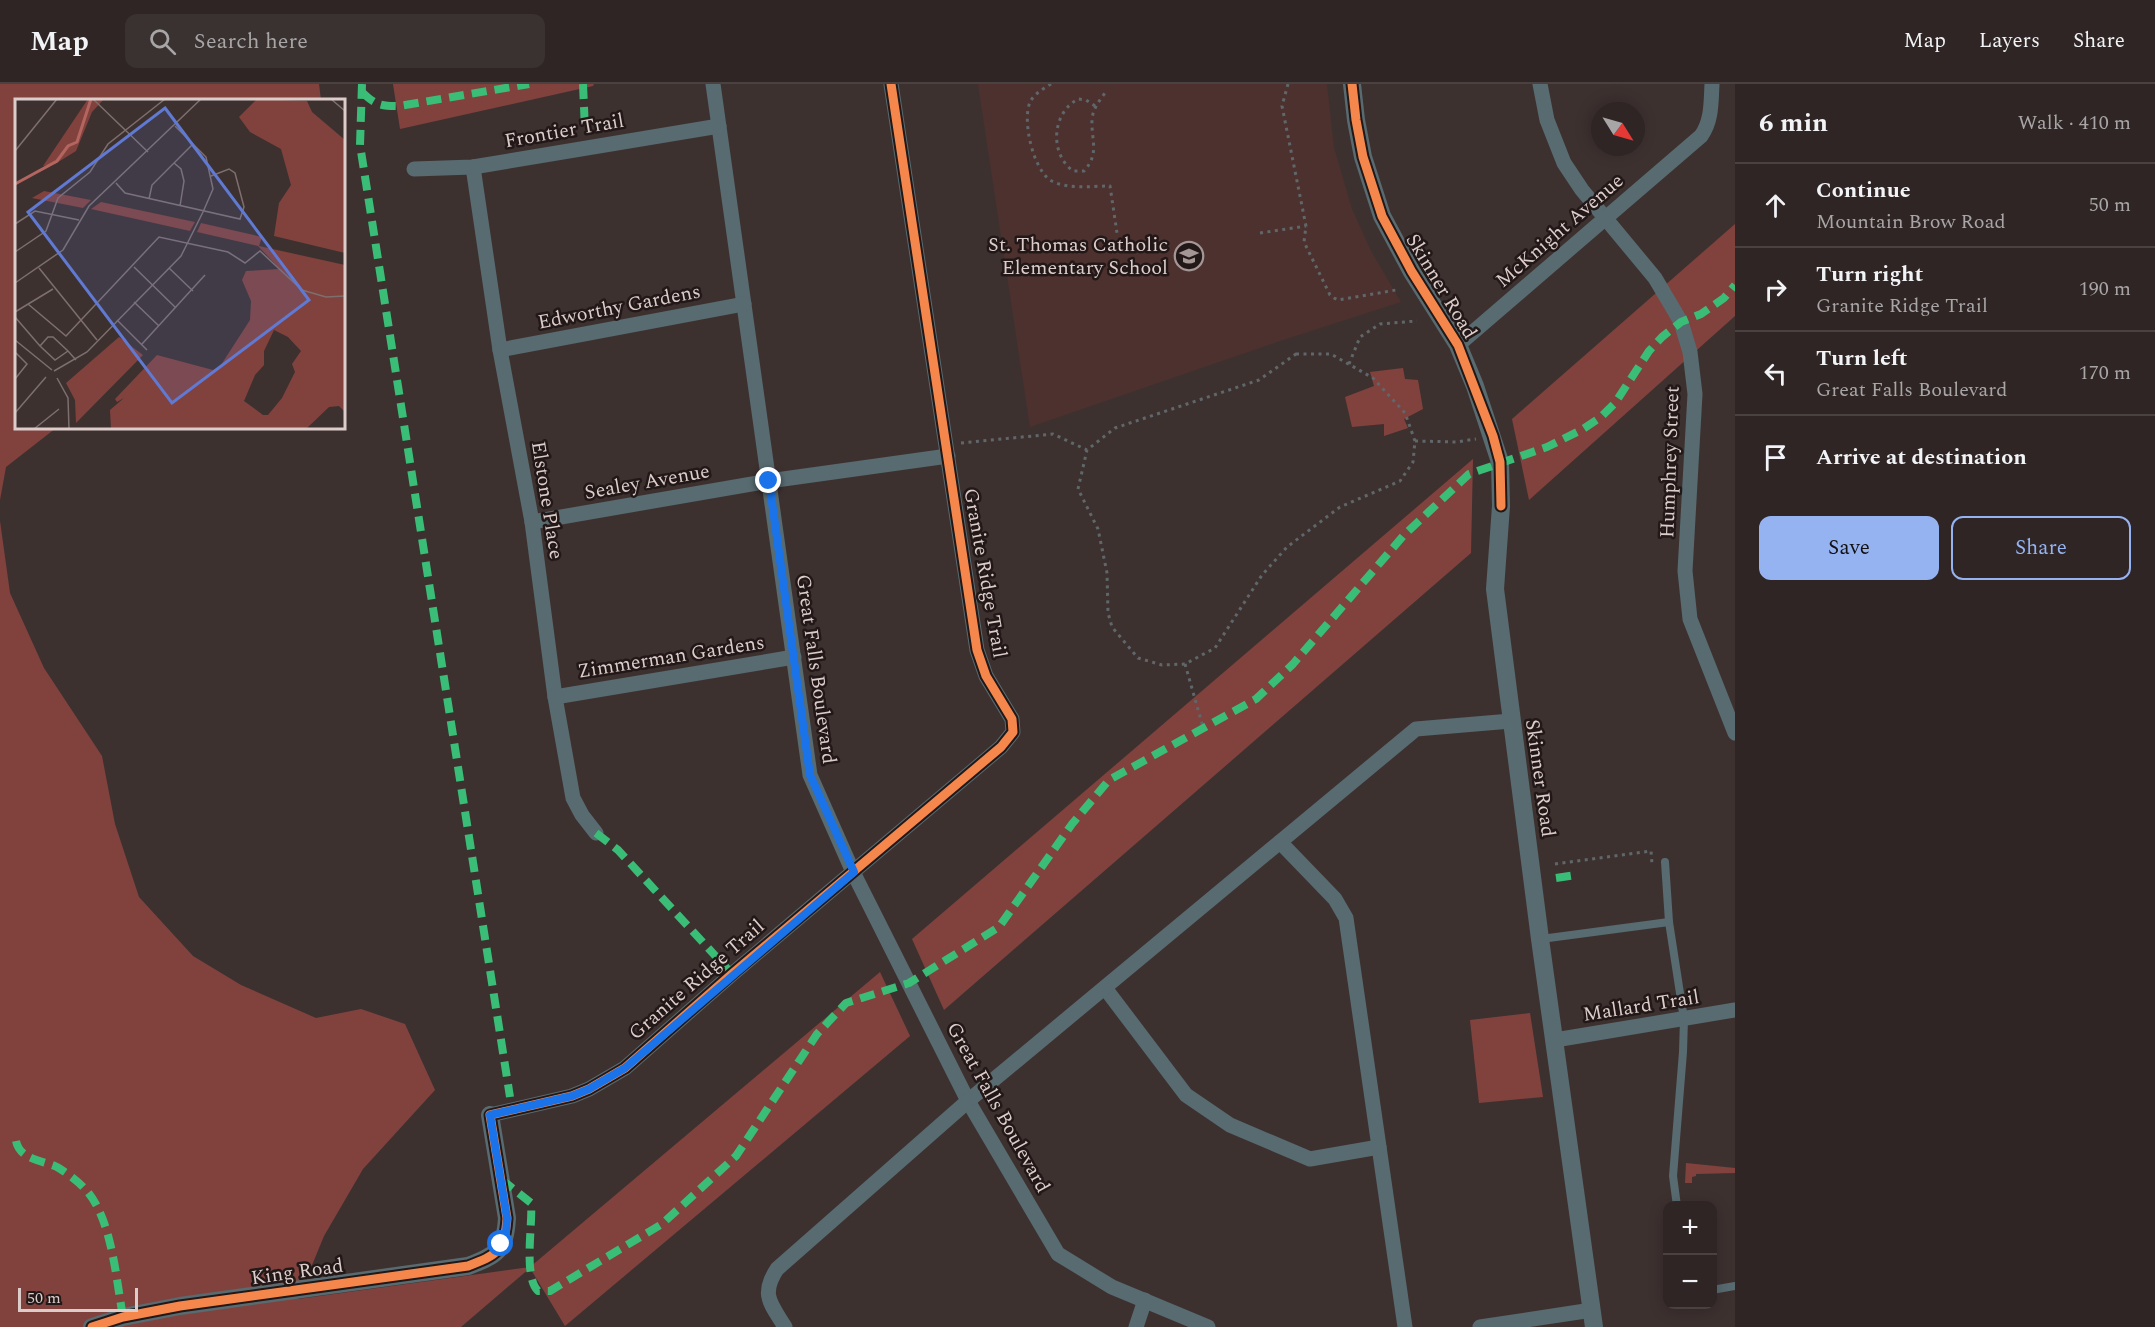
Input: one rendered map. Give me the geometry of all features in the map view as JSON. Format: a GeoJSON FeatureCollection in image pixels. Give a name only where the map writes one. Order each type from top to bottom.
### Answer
{"type":"FeatureCollection","features":[{"type":"Feature","properties":{"kind":"street","name":"Great Falls Boulevard"},"geometry":{"type":"LineString","coordinates":[[714,84],[810,775],[854,872],[968,1101],[1058,1254],[1112,1287],[1208,1327]]}},
{"type":"Feature","properties":{"kind":"street","name":"Granite Ridge Trail"},"geometry":{"type":"LineString","coordinates":[[490,1115],[572,1096],[625,1068],[1001,747],[1013,732],[1012,719],[986,676],[977,650],[891,84]]}},
{"type":"Feature","properties":{"kind":"street","name":"Skinner Road"},"geometry":{"type":"LineString","coordinates":[[1352,84],[1363,157],[1382,216],[1404,259],[1458,345],[1493,436],[1500,462],[1495,589],[1540,939],[1593,1318]]}},
{"type":"Feature","properties":{"kind":"street","name":"Humphrey Street"},"geometry":{"type":"LineString","coordinates":[[1540,84],[1547,120],[1564,163],[1582,190],[1665,293],[1681,322],[1690,352],[1695,394],[1685,571],[1690,619],[1735,733]]}},
{"type":"Feature","properties":{"kind":"street","name":"McKnight Avenue"},"geometry":{"type":"LineString","coordinates":[[1458,345],[1701,136],[1707,128],[1709,119],[1712,84]]}},
{"type":"Feature","properties":{"kind":"street","name":"Frontier Trail"},"geometry":{"type":"LineString","coordinates":[[414,170],[474,167],[719,126]]}},
{"type":"Feature","properties":{"kind":"street","name":"Elstone Place"},"geometry":{"type":"LineString","coordinates":[[474,167],[500,350],[532,522],[555,697],[573,798],[582,815],[596,833]]}},
{"type":"Feature","properties":{"kind":"street","name":"Edworthy Gardens"},"geometry":{"type":"LineString","coordinates":[[500,350],[744,304]]}},
{"type":"Feature","properties":{"kind":"street"},"geometry":{"type":"LineString","coordinates":[[769,481],[947,451]]}},
{"type":"Feature","properties":{"kind":"street","name":"Sealey Avenue"},"geometry":{"type":"LineString","coordinates":[[532,522],[769,481]]}},
{"type":"Feature","properties":{"kind":"street","name":"Zimmerman Gardens"},"geometry":{"type":"LineString","coordinates":[[555,697],[794,657]]}},
{"type":"Feature","properties":{"kind":"street"},"geometry":{"type":"LineString","coordinates":[[785,1327],[769,1301],[768,1283],[777,1269],[968,1101],[1416,729],[1511,721]]}},
{"type":"Feature","properties":{"kind":"street"},"geometry":{"type":"LineString","coordinates":[[1280,842],[1335,900],[1346,918],[1405,1327]]}},
{"type":"Feature","properties":{"kind":"street"},"geometry":{"type":"LineString","coordinates":[[1105,987],[1186,1095],[1230,1125],[1310,1160],[1379,1147]]}},
{"type":"Feature","properties":{"kind":"street","name":"Mallard Trail"},"geometry":{"type":"LineString","coordinates":[[1555,1040],[1735,1010]]}},
{"type":"Feature","properties":{"kind":"street","name":"King Road"},"geometry":{"type":"LineString","coordinates":[[92,1327],[123,1317],[180,1306],[468,1266],[492,1257],[506,1233],[507,1218],[490,1115]]}},
{"type":"Feature","properties":{"kind":"street"},"geometry":{"type":"LineString","coordinates":[[1136,1327],[1145,1300]]}},
{"type":"Feature","properties":{"kind":"street"},"geometry":{"type":"LineString","coordinates":[[1480,1327],[1593,1318]]}},
{"type":"Feature","properties":{"kind":"lane"},"geometry":{"type":"LineString","coordinates":[[1665,862],[1669,922],[1684,1019],[1673,1176],[1676,1201]]}},
{"type":"Feature","properties":{"kind":"lane"},"geometry":{"type":"LineString","coordinates":[[1540,939],[1669,922]]}},
{"type":"Feature","properties":{"kind":"lane"},"geometry":{"type":"LineString","coordinates":[[1717,1289],[1735,1286]]}},
{"type":"Feature","properties":{"kind":"path"},"geometry":{"type":"LineString","coordinates":[[1051,84],[1034,96],[1029,106],[1030,146],[1046,176],[1054,182],[1070,186],[1110,186],[1117,233]]}},
{"type":"Feature","properties":{"kind":"path"},"geometry":{"type":"LineString","coordinates":[[1288,84],[1282,106],[1306,225],[1304,242],[1330,295],[1338,300],[1396,290]]}},
{"type":"Feature","properties":{"kind":"path"},"geometry":{"type":"LineString","coordinates":[[1095,106],[1086,100],[1078,99],[1065,108],[1058,123],[1056,136],[1062,158],[1073,171],[1084,171],[1094,156],[1092,118],[1095,106],[1105,93]]}},
{"type":"Feature","properties":{"kind":"path"},"geometry":{"type":"LineString","coordinates":[[1260,233],[1306,225]]}},
{"type":"Feature","properties":{"kind":"path"},"geometry":{"type":"LineString","coordinates":[[1348,364],[1360,337],[1380,324],[1417,321]]}},
{"type":"Feature","properties":{"kind":"path"},"geometry":{"type":"LineString","coordinates":[[1296,354],[1331,354],[1373,378],[1405,413],[1415,441],[1413,462],[1400,481],[1340,507],[1287,547],[1262,576],[1215,648],[1185,664],[1162,665],[1138,658],[1112,627],[1108,613],[1107,573],[1098,529],[1078,489],[1088,450],[1115,428],[1259,380],[1296,354]]}},
{"type":"Feature","properties":{"kind":"path"},"geometry":{"type":"LineString","coordinates":[[947,451],[1053,434],[1088,450]]}},
{"type":"Feature","properties":{"kind":"path"},"geometry":{"type":"LineString","coordinates":[[1415,441],[1456,442],[1493,436]]}},
{"type":"Feature","properties":{"kind":"path"},"geometry":{"type":"LineString","coordinates":[[1185,664],[1203,727]]}},
{"type":"Feature","properties":{"kind":"path"},"geometry":{"type":"LineString","coordinates":[[1555,864],[1651,852]]}},
{"type":"Feature","properties":{"kind":"shaded area"},"geometry":{"type":"Polygon","coordinates":[[[0,84],[319,84],[321,99],[15,99],[15,429],[55,429],[6,467],[0,500],[0,84]]]}},
{"type":"Feature","properties":{"kind":"shaded area"},"geometry":{"type":"Polygon","coordinates":[[[393,84],[594,84],[400,129],[393,84]]]}},
{"type":"Feature","properties":{"kind":"shaded area","name":"St. Thomas Catholic Elementary School"},"geometry":{"type":"Polygon","coordinates":[[[978,84],[1327,84],[1334,148],[1352,209],[1371,251],[1401,302],[1030,427],[978,84]]]}},
{"type":"Feature","properties":{"kind":"shaded area"},"geometry":{"type":"Polygon","coordinates":[[[1735,224],[1735,316],[1529,500],[1512,419],[1735,224]]]}},
{"type":"Feature","properties":{"kind":"shaded area"},"geometry":{"type":"Polygon","coordinates":[[[1403,368],[1405,379],[1418,380],[1423,409],[1404,419],[1408,428],[1384,436],[1384,424],[1352,427],[1345,397],[1374,386],[1370,372],[1403,368]]]}},
{"type":"Feature","properties":{"kind":"shaded area"},"geometry":{"type":"Polygon","coordinates":[[[1473,459],[1471,553],[944,1010],[912,939],[1473,459]]]}},
{"type":"Feature","properties":{"kind":"shaded area"},"geometry":{"type":"Polygon","coordinates":[[[0,521],[10,593],[44,668],[102,756],[115,824],[139,897],[193,956],[241,985],[316,1018],[361,1009],[405,1024],[435,1090],[363,1169],[324,1236],[298,1299],[530,1267],[880,972],[910,1036],[565,1326],[530,1268],[461,1327],[0,1327],[0,521]]]}},
{"type":"Feature","properties":{"kind":"shaded area"},"geometry":{"type":"Polygon","coordinates":[[[1530,1013],[1543,1097],[1479,1103],[1470,1020],[1530,1013]]]}},
{"type":"Feature","properties":{"kind":"shaded area"},"geometry":{"type":"Polygon","coordinates":[[[1686,1163],[1735,1168],[1735,1173],[1696,1174],[1692,1177],[1692,1183],[1685,1183],[1686,1163]]]}},
{"type":"Feature","properties":{"kind":"marked path"},"geometry":{"type":"LineString","coordinates":[[362,84],[360,145],[510,1097]]}},
{"type":"Feature","properties":{"kind":"marked path"},"geometry":{"type":"LineString","coordinates":[[362,92],[379,104],[399,106],[529,84]]}},
{"type":"Feature","properties":{"kind":"marked path"},"geometry":{"type":"LineString","coordinates":[[583,84],[585,130]]}},
{"type":"Feature","properties":{"kind":"marked path"},"geometry":{"type":"LineString","coordinates":[[501,1179],[531,1203],[530,1262],[533,1284],[538,1291],[550,1291],[662,1224],[736,1156],[817,1034],[846,1003],[909,983],[999,927],[1072,824],[1109,780],[1256,699],[1293,664],[1404,535],[1469,474],[1547,447],[1601,417],[1615,403],[1649,351],[1662,337],[1681,322],[1701,314],[1724,298],[1735,285]]}},
{"type":"Feature","properties":{"kind":"marked path"},"geometry":{"type":"LineString","coordinates":[[596,833],[618,850],[732,974]]}},
{"type":"Feature","properties":{"kind":"marked path"},"geometry":{"type":"LineString","coordinates":[[1556,878],[1576,875]]}},
{"type":"Feature","properties":{"kind":"marked path"},"geometry":{"type":"LineString","coordinates":[[16,1141],[18,1147],[27,1156],[57,1167],[72,1177],[95,1202],[112,1250],[123,1317]]}},
{"type":"Feature","properties":{"kind":"cycle path"},"geometry":{"type":"LineString","coordinates":[[92,1327],[123,1317],[180,1306],[468,1266],[493,1255],[504,1238],[507,1218],[490,1115],[572,1096],[625,1068],[732,974],[1001,747],[1013,732],[1012,719],[986,676],[977,650],[891,84]]}},
{"type":"Feature","properties":{"kind":"cycle path"},"geometry":{"type":"LineString","coordinates":[[1352,84],[1363,157],[1382,216],[1412,272],[1458,345],[1493,436],[1500,462],[1501,506]]}},
{"type":"Feature","properties":{"kind":"place","name":"St. Thomas Catholic Elementary School"},"geometry":{"type":"Point","coordinates":[1189,256]}},
{"type":"Feature","properties":{"kind":"route"},"geometry":{"type":"LineString","coordinates":[[501,1244],[506,1233],[507,1218],[490,1115],[572,1096],[625,1068],[732,974],[854,872],[810,775],[769,481]]}}]}
